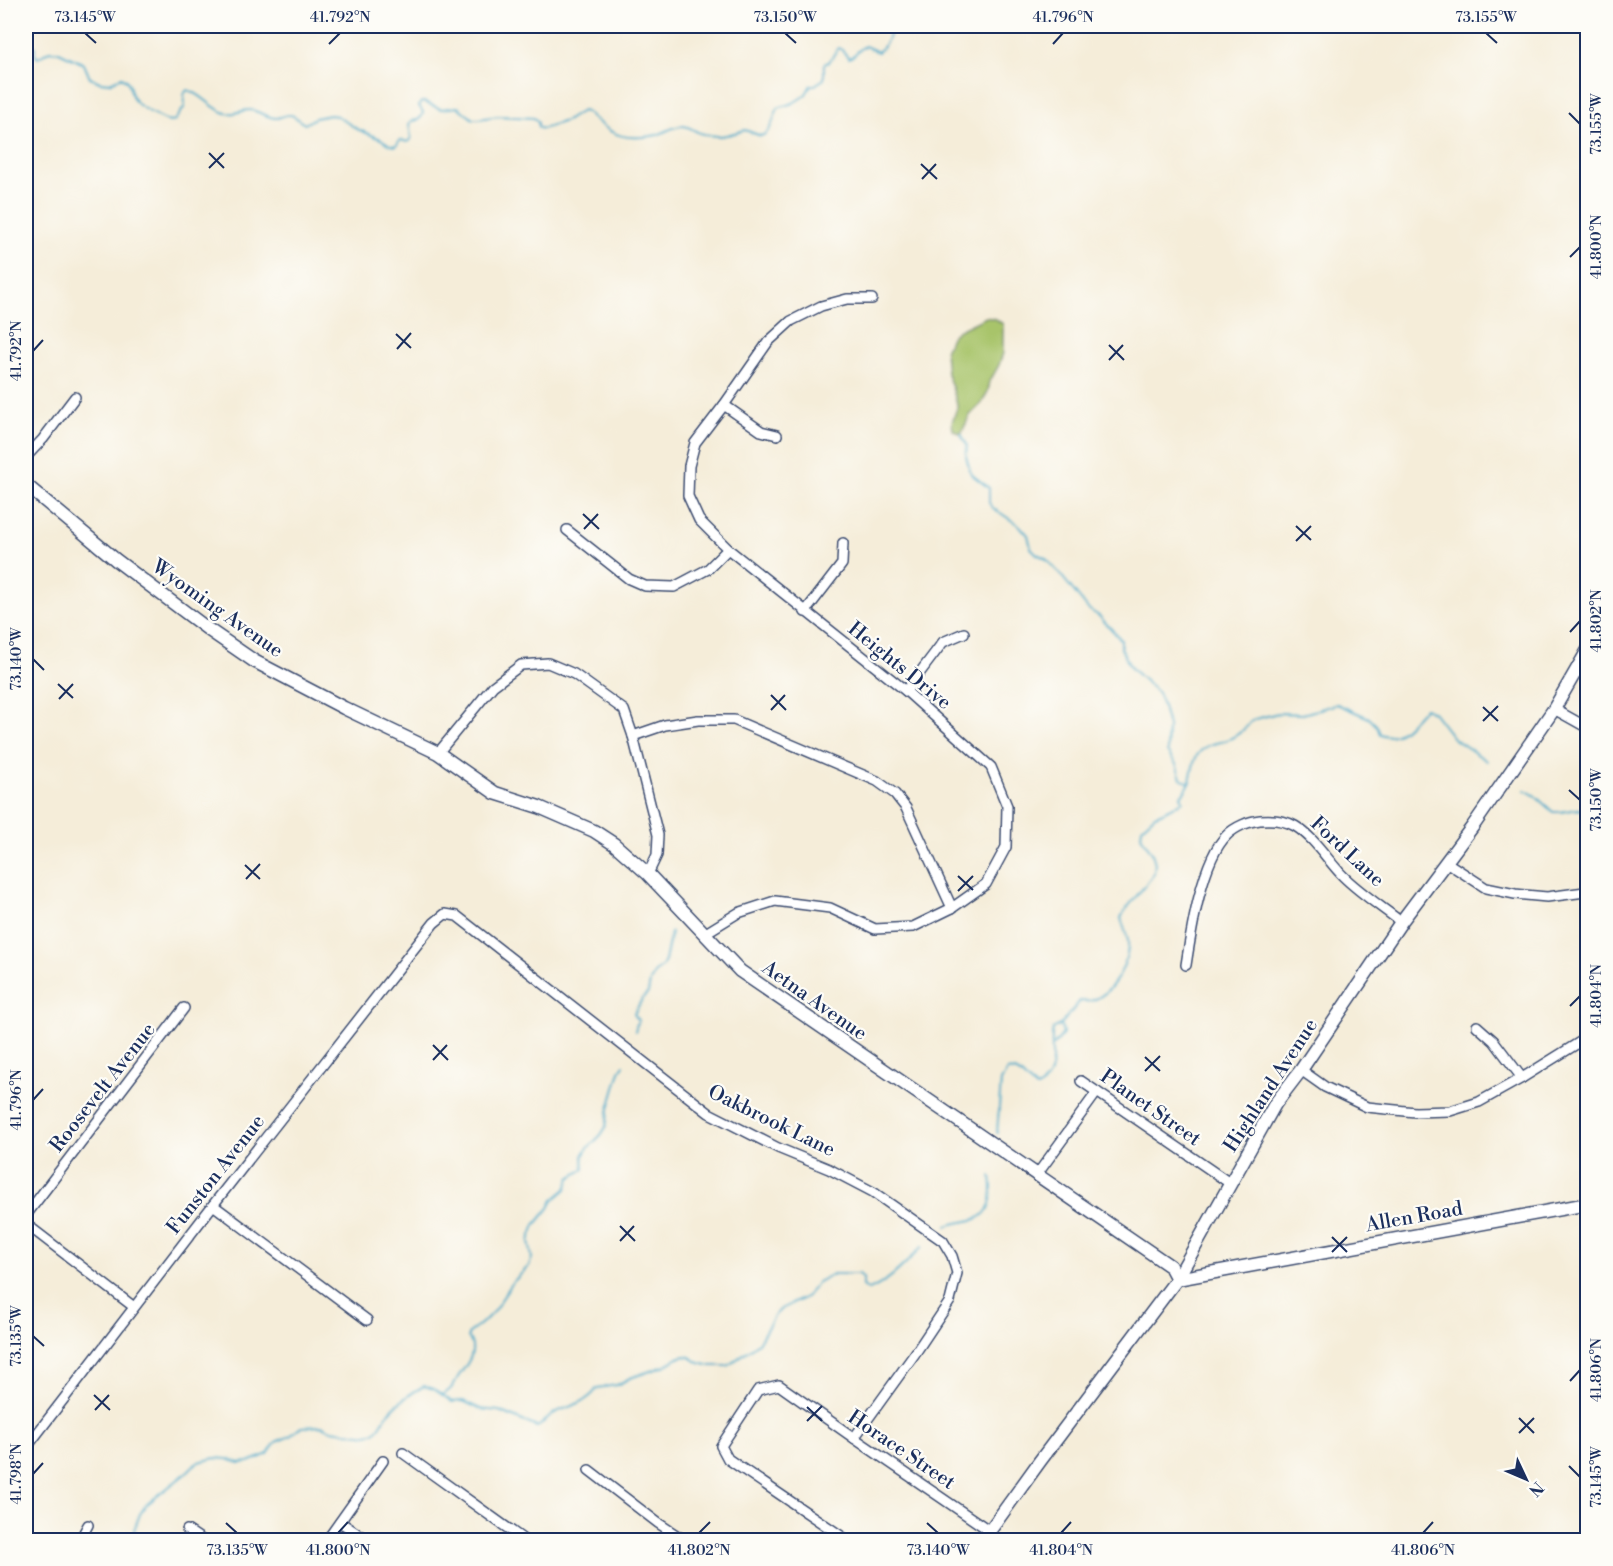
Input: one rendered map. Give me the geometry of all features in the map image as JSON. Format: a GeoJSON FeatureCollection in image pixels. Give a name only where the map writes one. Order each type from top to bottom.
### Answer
{"type":"FeatureCollection","features":[{"type":"Feature","properties":{"kind":"street","name":"Heights Drive"},"geometry":{"type":"LineString","coordinates":[[704,934],[738,913],[776,901],[830,908],[875,929],[914,927],[952,908],[986,884],[1006,847],[1007,806],[991,767],[906,691],[728,549],[699,520],[688,496],[689,466],[695,443],[768,342],[791,321],[821,306],[848,299],[872,299]]}},
{"type":"Feature","properties":{"kind":"street"},"geometry":{"type":"LineString","coordinates":[[26,457],[44,439],[75,397]]}},
{"type":"Feature","properties":{"kind":"street"},"geometry":{"type":"LineString","coordinates":[[724,405],[761,431],[777,435]]}},
{"type":"Feature","properties":{"kind":"street","name":"Wyoming Avenue"},"geometry":{"type":"LineString","coordinates":[[26,485],[116,560],[254,661],[438,753]]}},
{"type":"Feature","properties":{"kind":"street"},"geometry":{"type":"LineString","coordinates":[[567,530],[629,579],[645,586],[674,587],[708,569],[728,549]]}},
{"type":"Feature","properties":{"kind":"street"},"geometry":{"type":"LineString","coordinates":[[805,612],[842,564],[843,543]]}},
{"type":"Feature","properties":{"kind":"street"},"geometry":{"type":"LineString","coordinates":[[906,691],[944,642],[964,633]]}},
{"type":"Feature","properties":{"kind":"street","name":"Highland Avenue"},"geometry":{"type":"LineString","coordinates":[[987,1536],[1176,1279],[1275,1104],[1301,1070],[1401,922],[1473,826],[1554,709],[1587,650]]}},
{"type":"Feature","properties":{"kind":"street"},"geometry":{"type":"LineString","coordinates":[[438,753],[493,686],[521,665],[548,663],[574,674],[624,710],[633,736],[658,835],[657,855],[648,874]]}},
{"type":"Feature","properties":{"kind":"street"},"geometry":{"type":"LineString","coordinates":[[1554,709],[1587,728]]}},
{"type":"Feature","properties":{"kind":"street"},"geometry":{"type":"LineString","coordinates":[[633,736],[665,725],[698,720],[734,720],[877,781],[895,794],[906,808],[952,908]]}},
{"type":"Feature","properties":{"kind":"street","name":"Aetna Avenue"},"geometry":{"type":"LineString","coordinates":[[438,753],[495,793],[539,807],[594,831],[614,844],[648,874],[740,971],[1170,1266],[1176,1279]]}},
{"type":"Feature","properties":{"kind":"street","name":"Ford Lane"},"geometry":{"type":"LineString","coordinates":[[1186,966],[1192,927],[1211,857],[1226,835],[1238,827],[1255,821],[1270,819],[1295,826],[1318,846],[1344,877],[1401,922]]}},
{"type":"Feature","properties":{"kind":"street"},"geometry":{"type":"LineString","coordinates":[[1446,862],[1486,888],[1495,891],[1547,897],[1587,890]]}},
{"type":"Feature","properties":{"kind":"street","name":"Oakbrook Lane"},"geometry":{"type":"LineString","coordinates":[[434,923],[445,914],[456,916],[709,1113],[778,1148],[829,1168],[873,1192],[943,1241],[952,1256],[957,1273],[950,1301],[854,1438]]}},
{"type":"Feature","properties":{"kind":"street","name":"Funston Avenue"},"geometry":{"type":"LineString","coordinates":[[26,1448],[434,923]]}},
{"type":"Feature","properties":{"kind":"street","name":"Roosevelt Avenue"},"geometry":{"type":"LineString","coordinates":[[26,1215],[184,1008]]}},
{"type":"Feature","properties":{"kind":"street"},"geometry":{"type":"LineString","coordinates":[[1477,1026],[1494,1041],[1522,1078]]}},
{"type":"Feature","properties":{"kind":"street"},"geometry":{"type":"LineString","coordinates":[[1301,1070],[1325,1087],[1367,1107],[1415,1112],[1450,1111],[1479,1102],[1522,1078],[1587,1036]]}},
{"type":"Feature","properties":{"kind":"street","name":"Planet Street"},"geometry":{"type":"LineString","coordinates":[[1081,1080],[1231,1184]]}},
{"type":"Feature","properties":{"kind":"street"},"geometry":{"type":"LineString","coordinates":[[1036,1176],[1097,1092]]}},
{"type":"Feature","properties":{"kind":"street","name":"Allen Road"},"geometry":{"type":"LineString","coordinates":[[1176,1279],[1587,1204]]}},
{"type":"Feature","properties":{"kind":"street"},"geometry":{"type":"LineString","coordinates":[[213,1205],[367,1320]]}},
{"type":"Feature","properties":{"kind":"street"},"geometry":{"type":"LineString","coordinates":[[26,1224],[134,1307]]}},
{"type":"Feature","properties":{"kind":"street","name":"Horace Street"},"geometry":{"type":"LineString","coordinates":[[847,1540],[728,1459],[721,1446],[758,1390],[779,1385],[987,1536]]}},
{"type":"Feature","properties":{"kind":"street"},"geometry":{"type":"LineString","coordinates":[[403,1453],[524,1540]]}},
{"type":"Feature","properties":{"kind":"street"},"geometry":{"type":"LineString","coordinates":[[327,1540],[383,1461]]}},
{"type":"Feature","properties":{"kind":"street"},"geometry":{"type":"LineString","coordinates":[[589,1470],[684,1540]]}},
{"type":"Feature","properties":{"kind":"street"},"geometry":{"type":"LineString","coordinates":[[340,1522],[367,1540]]}},
{"type":"Feature","properties":{"kind":"street"},"geometry":{"type":"LineString","coordinates":[[80,1540],[88,1525]]}},
{"type":"Feature","properties":{"kind":"street"},"geometry":{"type":"LineString","coordinates":[[188,1530],[202,1540]]}},
{"type":"Feature","properties":{"kind":"green space"},"geometry":{"type":"Polygon","coordinates":[[[986,317],[1003,324],[1003,353],[982,403],[970,415],[961,434],[953,430],[952,422],[957,404],[947,374],[945,351],[951,337],[957,331],[986,317]]]}},
{"type":"Feature","properties":{"kind":"waterway"},"geometry":{"type":"LineString","coordinates":[[26,45],[35,47],[35,55],[38,58],[49,51],[59,52],[84,64],[90,78],[100,82],[110,83],[122,77],[128,82],[138,105],[169,122],[174,121],[184,108],[184,94],[187,90],[226,113],[249,110],[273,118],[290,115],[305,124],[315,118],[337,116],[357,129],[396,146],[400,140],[408,142],[411,138],[409,123],[422,116],[423,112],[419,106],[421,102],[441,109],[458,107],[473,119],[499,116],[534,118],[538,122],[538,127],[542,129],[568,120],[582,111],[608,130],[628,137],[652,136],[683,126],[712,136],[728,135],[745,130],[761,136],[770,128],[778,108],[801,98],[811,85],[824,79],[824,64],[829,62],[838,48],[849,58],[865,46],[878,52],[887,40],[889,26]]}},
{"type":"Feature","properties":{"kind":"waterway"},"geometry":{"type":"LineString","coordinates":[[961,434],[967,445],[966,456],[971,474],[989,488],[989,503],[1020,526],[1028,535],[1031,548],[1045,558],[1088,609],[1099,616],[1115,633],[1121,640],[1121,648],[1130,667],[1158,693],[1168,726],[1167,752],[1176,764],[1181,778],[1189,783]]}},
{"type":"Feature","properties":{"kind":"waterway"},"geometry":{"type":"LineString","coordinates":[[997,1133],[1001,1081],[1007,1071],[1016,1072],[1037,1088],[1044,1082],[1051,1068],[1053,1029],[1061,1024],[1080,1001],[1090,1001],[1108,991],[1121,972],[1128,951],[1128,941],[1121,918],[1154,874],[1155,863],[1152,853],[1141,836],[1142,827],[1155,815],[1183,801],[1181,796],[1188,786],[1199,752],[1211,744],[1233,737],[1252,720],[1278,713],[1303,714],[1337,704],[1369,718],[1377,726],[1380,734],[1387,736],[1400,732],[1425,708],[1433,712],[1453,738],[1487,761]]}},
{"type":"Feature","properties":{"kind":"waterway"},"geometry":{"type":"LineString","coordinates":[[1525,790],[1553,812],[1578,809],[1588,811]]}},
{"type":"Feature","properties":{"kind":"waterway"},"geometry":{"type":"LineString","coordinates":[[635,1031],[638,1020],[634,1014],[648,993],[655,972],[662,967],[665,961],[671,932]]}},
{"type":"Feature","properties":{"kind":"waterway"},"geometry":{"type":"LineString","coordinates":[[1054,1045],[1063,1034],[1061,1024]]}},
{"type":"Feature","properties":{"kind":"waterway"},"geometry":{"type":"LineString","coordinates":[[442,1395],[452,1388],[470,1358],[472,1348],[468,1334],[493,1312],[513,1282],[529,1266],[532,1258],[529,1241],[535,1225],[553,1200],[566,1189],[570,1178],[584,1169],[583,1156],[606,1127],[608,1112],[620,1071],[624,1065]]}},
{"type":"Feature","properties":{"kind":"waterway"},"geometry":{"type":"LineString","coordinates":[[947,1226],[976,1219],[986,1212],[992,1195],[991,1176]]}},
{"type":"Feature","properties":{"kind":"waterway"},"geometry":{"type":"LineString","coordinates":[[136,1540],[134,1530],[146,1505],[199,1462],[215,1458],[240,1463],[249,1462],[268,1454],[276,1442],[290,1436],[301,1427],[323,1426],[331,1430],[368,1435],[378,1429],[400,1402],[424,1386],[434,1389],[452,1402],[463,1401],[480,1409],[499,1411],[537,1427],[551,1415],[588,1398],[597,1388],[617,1385],[684,1356],[711,1366],[728,1366],[758,1343],[781,1309],[806,1297],[818,1282],[833,1274],[859,1274],[863,1278],[863,1286],[869,1290],[891,1277],[922,1247]]}}]}
